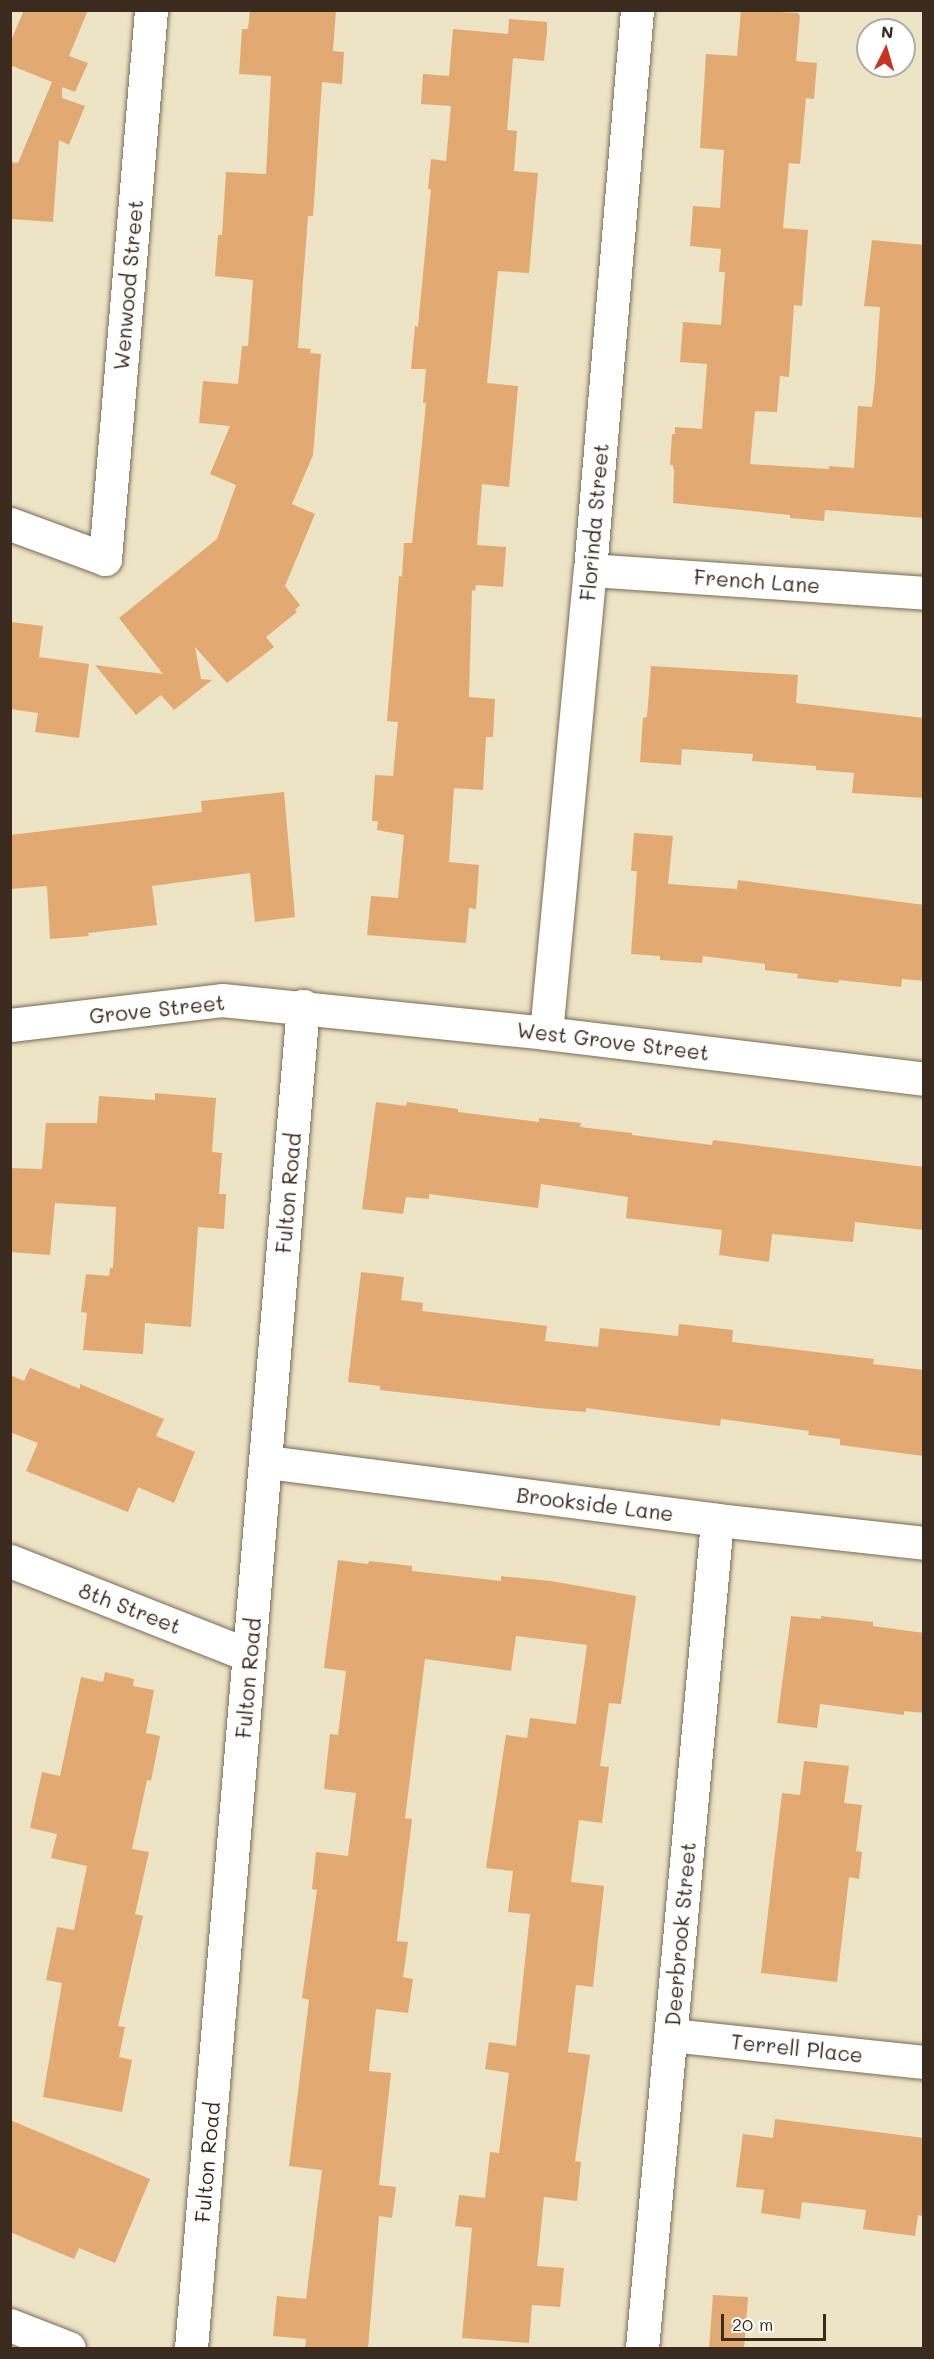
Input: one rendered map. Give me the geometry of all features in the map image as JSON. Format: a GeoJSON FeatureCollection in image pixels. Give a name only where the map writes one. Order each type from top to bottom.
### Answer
{"type":"FeatureCollection","features":[{"type":"Feature","properties":{"kind":"street","name":"Wenwood Street"},"geometry":{"type":"LineString","coordinates":[[10,524],[105,559],[151,10]]}},
{"type":"Feature","properties":{"kind":"street","name":"Florinda Street"},"geometry":{"type":"LineString","coordinates":[[546,1033],[590,570],[637,10]]}},
{"type":"Feature","properties":{"kind":"street","name":"French Lane"},"geometry":{"type":"LineString","coordinates":[[590,570],[924,593]]}},
{"type":"Feature","properties":{"kind":"street","name":"Grove Street"},"geometry":{"type":"LineString","coordinates":[[10,1024],[222,1000],[303,1006]]}},
{"type":"Feature","properties":{"kind":"street","name":"West Grove Street"},"geometry":{"type":"LineString","coordinates":[[303,1006],[924,1079]]}},
{"type":"Feature","properties":{"kind":"street","name":"Fulton Road"},"geometry":{"type":"LineString","coordinates":[[191,2349],[267,1462],[303,1006]]}},
{"type":"Feature","properties":{"kind":"street","name":"Brookside Lane"},"geometry":{"type":"LineString","coordinates":[[267,1462],[717,1520],[924,1543]]}},
{"type":"Feature","properties":{"kind":"street","name":"Deerbrook Street"},"geometry":{"type":"LineString","coordinates":[[642,2349],[717,1520]]}},
{"type":"Feature","properties":{"kind":"street","name":"8th Street"},"geometry":{"type":"LineString","coordinates":[[10,1561],[249,1655]]}},
{"type":"Feature","properties":{"kind":"street","name":"Terrell Place"},"geometry":{"type":"LineString","coordinates":[[671,2035],[924,2062]]}},
{"type":"Feature","properties":{"kind":"street"},"geometry":{"type":"LineString","coordinates":[[10,2325],[69,2349]]}},
{"type":"Feature","properties":{"kind":"building"},"geometry":{"type":"Polygon","coordinates":[[[24,10],[88,10],[69,56],[88,63],[75,92],[62,87],[62,98],[85,106],[69,145],[59,140],[53,222],[10,219],[10,162],[18,163],[52,82],[10,65],[10,43],[24,10]]]}},
{"type":"Feature","properties":{"kind":"building"},"geometry":{"type":"Polygon","coordinates":[[[250,10],[336,10],[333,51],[344,52],[342,84],[322,82],[313,216],[308,216],[298,348],[311,349],[310,353],[321,354],[313,455],[292,504],[315,514],[285,586],[300,605],[295,610],[297,612],[266,637],[274,647],[227,683],[195,647],[201,679],[212,680],[174,710],[161,695],[136,715],[95,665],[163,674],[119,618],[217,539],[236,485],[210,474],[230,426],[199,423],[203,381],[238,384],[242,346],[248,346],[253,280],[215,276],[218,235],[222,235],[226,172],[266,174],[271,76],[239,74],[242,29],[248,29],[250,10]]]}},
{"type":"Feature","properties":{"kind":"building"},"geometry":{"type":"Polygon","coordinates":[[[741,10],[798,13],[800,16],[796,61],[817,63],[814,99],[806,98],[800,164],[789,163],[783,228],[808,230],[802,306],[794,305],[789,377],[780,376],[777,412],[755,411],[750,464],[829,469],[829,466],[854,468],[858,406],[872,407],[875,381],[880,307],[864,306],[872,240],[924,245],[924,518],[825,510],[824,521],[790,518],[790,515],[673,503],[674,472],[673,465],[670,465],[672,434],[675,434],[675,427],[702,429],[707,364],[680,362],[683,322],[721,325],[725,272],[719,272],[721,249],[690,246],[693,206],[720,208],[724,150],[700,148],[706,54],[737,56],[741,10]]]}},
{"type":"Feature","properties":{"kind":"building"},"geometry":{"type":"Polygon","coordinates":[[[509,19],[547,22],[547,32],[544,61],[513,58],[507,130],[517,131],[514,171],[538,173],[529,273],[498,271],[487,383],[518,386],[509,487],[482,484],[477,545],[506,547],[503,587],[476,585],[475,591],[472,590],[469,697],[495,699],[493,737],[486,737],[483,790],[454,788],[449,862],[479,865],[476,909],[469,908],[466,943],[367,935],[371,896],[398,898],[404,835],[377,830],[378,821],[372,821],[375,775],[393,776],[398,722],[387,721],[399,576],[402,577],[404,543],[412,543],[426,403],[423,403],[426,369],[411,369],[415,326],[418,327],[431,189],[428,189],[431,159],[446,161],[451,106],[421,104],[423,74],[449,76],[453,29],[508,34],[509,19]]]}},
{"type":"Feature","properties":{"kind":"building"},"geometry":{"type":"Polygon","coordinates":[[[10,622],[43,626],[39,657],[89,664],[79,738],[35,732],[38,713],[10,709],[10,622]]]}},
{"type":"Feature","properties":{"kind":"building"},"geometry":{"type":"Polygon","coordinates":[[[651,666],[798,675],[796,703],[924,718],[924,798],[852,793],[854,773],[816,770],[816,766],[752,761],[753,754],[682,749],[681,765],[640,762],[643,718],[647,717],[651,666]]]}},
{"type":"Feature","properties":{"kind":"building"},"geometry":{"type":"Polygon","coordinates":[[[284,792],[295,917],[255,922],[250,873],[152,886],[157,925],[88,933],[89,936],[50,939],[47,886],[10,889],[10,835],[202,812],[201,801],[284,792]]]}},
{"type":"Feature","properties":{"kind":"building"},"geometry":{"type":"Polygon","coordinates":[[[634,833],[673,836],[668,884],[737,889],[738,880],[924,905],[924,981],[902,979],[901,987],[839,980],[838,983],[797,978],[798,974],[765,970],[765,964],[703,956],[702,963],[660,960],[660,956],[631,954],[637,871],[631,871],[634,833]]]}},
{"type":"Feature","properties":{"kind":"building"},"geometry":{"type":"Polygon","coordinates":[[[155,1093],[216,1098],[212,1152],[222,1153],[219,1194],[226,1194],[224,1229],[198,1227],[191,1327],[145,1323],[143,1354],[83,1350],[87,1313],[81,1312],[86,1274],[109,1276],[110,1268],[113,1268],[116,1207],[55,1203],[50,1255],[10,1252],[10,1168],[42,1169],[46,1123],[97,1123],[99,1096],[155,1100],[155,1093]]]}},
{"type":"Feature","properties":{"kind":"building"},"geometry":{"type":"Polygon","coordinates":[[[376,1102],[406,1106],[407,1102],[458,1109],[458,1112],[539,1122],[539,1118],[581,1123],[580,1127],[632,1133],[632,1135],[712,1145],[713,1140],[924,1167],[924,1230],[855,1222],[853,1242],[772,1234],[769,1262],[719,1255],[722,1230],[626,1218],[628,1197],[541,1184],[538,1208],[429,1194],[429,1199],[406,1197],[403,1214],[362,1209],[376,1102]]]}},
{"type":"Feature","properties":{"kind":"building"},"geometry":{"type":"Polygon","coordinates":[[[361,1272],[404,1277],[401,1300],[423,1303],[422,1311],[547,1326],[545,1341],[598,1347],[600,1328],[678,1336],[679,1324],[733,1330],[732,1342],[874,1359],[873,1364],[924,1370],[924,1456],[840,1445],[840,1439],[808,1435],[809,1431],[721,1419],[720,1426],[586,1408],[586,1412],[538,1408],[380,1390],[380,1386],[348,1382],[361,1272]]]}},
{"type":"Feature","properties":{"kind":"building"},"geometry":{"type":"Polygon","coordinates":[[[30,1368],[80,1389],[80,1384],[164,1419],[156,1436],[195,1452],[174,1503],[138,1487],[128,1512],[26,1471],[38,1443],[10,1432],[10,1375],[24,1381],[30,1368]]]}},
{"type":"Feature","properties":{"kind":"building"},"geometry":{"type":"Polygon","coordinates":[[[338,1560],[412,1566],[412,1571],[501,1581],[501,1576],[551,1581],[636,1596],[621,1704],[609,1703],[600,1766],[609,1767],[602,1823],[579,1820],[571,1882],[604,1886],[593,1987],[576,1985],[568,2052],[590,2055],[575,2161],[581,2162],[577,2201],[544,2197],[537,2266],[564,2268],[560,2307],[532,2305],[529,2343],[462,2338],[472,2228],[455,2226],[459,2195],[485,2198],[490,2152],[499,2153],[509,2073],[485,2069],[489,2042],[516,2046],[530,1914],[508,1912],[513,1871],[486,1868],[506,1735],[527,1738],[530,1718],[576,1724],[587,1645],[516,1636],[511,1671],[425,1659],[405,1818],[412,1819],[397,1941],[408,1942],[403,1977],[413,1979],[408,2013],[376,2009],[369,2071],[391,2073],[379,2185],[396,2187],[392,2218],[379,2216],[368,2349],[305,2349],[306,2339],[273,2336],[277,2296],[306,2299],[322,2170],[289,2166],[309,2000],[302,1998],[317,1890],[312,1889],[316,1852],[348,1856],[356,1793],[324,1789],[330,1734],[338,1735],[346,1671],[324,1668],[338,1560]]]}},
{"type":"Feature","properties":{"kind":"building"},"geometry":{"type":"Polygon","coordinates":[[[791,1616],[821,1619],[821,1616],[873,1622],[873,1626],[924,1633],[924,1713],[904,1711],[904,1715],[820,1704],[817,1728],[777,1723],[791,1616]]]}},
{"type":"Feature","properties":{"kind":"building"},"geometry":{"type":"Polygon","coordinates":[[[105,1672],[134,1679],[133,1686],[154,1690],[146,1733],[160,1736],[151,1781],[147,1780],[132,1849],[149,1852],[135,1914],[143,1916],[118,2026],[125,2027],[119,2057],[132,2060],[122,2112],[43,2097],[62,1983],[46,1980],[57,1927],[74,1930],[87,1866],[51,1858],[57,1834],[30,1828],[42,1772],[60,1776],[81,1677],[103,1682],[105,1672]]]}},
{"type":"Feature","properties":{"kind":"building"},"geometry":{"type":"Polygon","coordinates":[[[804,1761],[849,1766],[844,1803],[862,1805],[856,1851],[862,1852],[859,1879],[849,1877],[837,1982],[761,1973],[782,1793],[800,1795],[804,1761]]]}},
{"type":"Feature","properties":{"kind":"building"},"geometry":{"type":"Polygon","coordinates":[[[775,2119],[924,2138],[924,2199],[922,2216],[918,2215],[915,2236],[863,2229],[866,2210],[802,2202],[800,2219],[761,2213],[764,2190],[736,2187],[743,2134],[773,2138],[775,2119]]]}},
{"type":"Feature","properties":{"kind":"building"},"geometry":{"type":"Polygon","coordinates":[[[10,2120],[150,2179],[115,2263],[79,2248],[74,2259],[10,2232],[10,2120]]]}},
{"type":"Feature","properties":{"kind":"building"},"geometry":{"type":"Polygon","coordinates":[[[713,2295],[748,2297],[744,2349],[709,2349],[713,2295]]]}}]}
